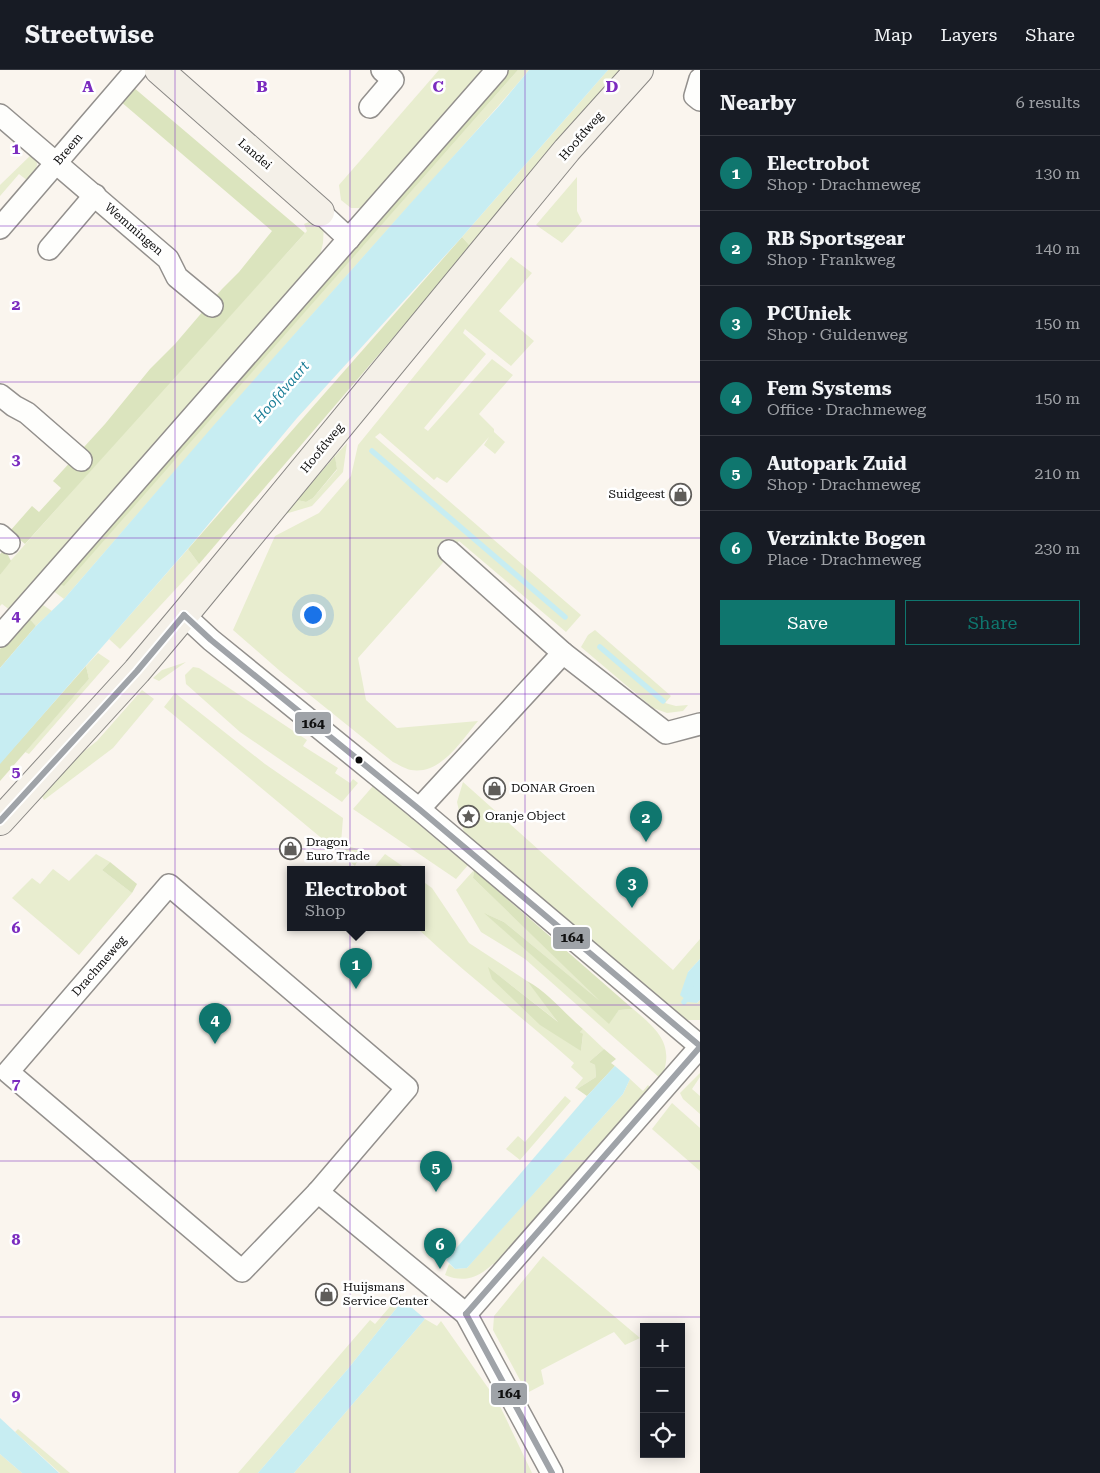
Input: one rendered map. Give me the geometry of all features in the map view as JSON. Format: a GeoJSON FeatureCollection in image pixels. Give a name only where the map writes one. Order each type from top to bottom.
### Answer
{"type":"FeatureCollection","features":[{"type":"Feature","properties":{"kind":"street","name":"Breem"},"geometry":{"type":"LineString","coordinates":[[0,228],[136,70]]}},
{"type":"Feature","properties":{"kind":"street","name":"Landei"},"geometry":{"type":"LineString","coordinates":[[159,70],[349,239]]}},
{"type":"Feature","properties":{"kind":"street"},"geometry":{"type":"LineString","coordinates":[[370,107],[393,80],[382,70]]}},
{"type":"Feature","properties":{"kind":"street"},"geometry":{"type":"LineString","coordinates":[[0,636],[497,70]]}},
{"type":"Feature","properties":{"kind":"street","name":"Hoofdweg"},"geometry":{"type":"LineString","coordinates":[[0,821],[137,671],[568,150],[639,70]]}},
{"type":"Feature","properties":{"kind":"street"},"geometry":{"type":"LineString","coordinates":[[690,70],[700,79],[695,96],[700,100]]}},
{"type":"Feature","properties":{"kind":"street","name":"Wemmingen"},"geometry":{"type":"LineString","coordinates":[[0,114],[168,259],[176,277],[212,306]]}},
{"type":"Feature","properties":{"kind":"street","name":"Wemmingen"},"geometry":{"type":"LineString","coordinates":[[50,249],[96,195]]}},
{"type":"Feature","properties":{"kind":"street"},"geometry":{"type":"LineString","coordinates":[[0,394],[14,406],[27,413],[81,460]]}},
{"type":"Feature","properties":{"kind":"street"},"geometry":{"type":"LineString","coordinates":[[450,551],[563,653],[666,733],[700,724]]}},
{"type":"Feature","properties":{"kind":"street"},"geometry":{"type":"LineString","coordinates":[[184,615],[211,640],[418,809],[700,1046],[466,1314]]}},
{"type":"Feature","properties":{"kind":"street"},"geometry":{"type":"LineString","coordinates":[[418,809],[563,653]]}},
{"type":"Feature","properties":{"kind":"street","name":"Drachmeweg"},"geometry":{"type":"LineString","coordinates":[[169,885],[407,1088],[318,1192],[242,1271],[8,1072],[169,885]]}},
{"type":"Feature","properties":{"kind":"street"},"geometry":{"type":"LineString","coordinates":[[318,1192],[466,1314],[552,1473]]}},
{"type":"Feature","properties":{"kind":"green space"},"geometry":{"type":"Polygon","coordinates":[[[439,70],[484,70],[363,208],[351,208],[341,200],[339,185],[439,70]]]}},
{"type":"Feature","properties":{"kind":"green space"},"geometry":{"type":"Polygon","coordinates":[[[509,70],[518,70],[64,586],[58,583],[509,70]]]}},
{"type":"Feature","properties":{"kind":"green space"},"geometry":{"type":"Polygon","coordinates":[[[518,70],[529,70],[256,378],[64,599],[52,590],[57,583],[64,585],[518,70]]]}},
{"type":"Feature","properties":{"kind":"green space"},"geometry":{"type":"Polygon","coordinates":[[[608,70],[628,70],[471,247],[462,237],[608,70]]]}},
{"type":"Feature","properties":{"kind":"green space"},"geometry":{"type":"Polygon","coordinates":[[[133,87],[305,233],[25,544],[10,531],[32,506],[39,512],[61,488],[53,481],[105,424],[150,369],[175,344],[239,272],[272,231],[120,101],[133,87]]]}},
{"type":"Feature","properties":{"kind":"green space"},"geometry":{"type":"Polygon","coordinates":[[[32,154],[37,164],[35,171],[28,181],[19,174],[0,196],[0,185],[32,154]]]}},
{"type":"Feature","properties":{"kind":"green space"},"geometry":{"type":"Polygon","coordinates":[[[577,177],[577,211],[582,221],[562,243],[536,225],[577,177]]]}},
{"type":"Feature","properties":{"kind":"green space"},"geometry":{"type":"Polygon","coordinates":[[[319,217],[324,223],[320,255],[250,337],[139,461],[11,611],[2,604],[0,606],[0,575],[5,567],[307,231],[304,224],[319,217]]]}},
{"type":"Feature","properties":{"kind":"green space"},"geometry":{"type":"Polygon","coordinates":[[[462,237],[471,247],[199,564],[188,549],[462,237]]]}},
{"type":"Feature","properties":{"kind":"green space"},"geometry":{"type":"Polygon","coordinates":[[[511,257],[532,273],[499,311],[534,341],[511,366],[465,329],[463,333],[486,354],[424,428],[428,431],[492,359],[513,375],[479,414],[505,442],[495,454],[484,445],[489,437],[447,483],[437,477],[434,480],[380,433],[375,437],[581,615],[566,632],[459,541],[441,565],[358,658],[366,700],[397,728],[478,721],[457,747],[441,762],[422,770],[411,770],[393,762],[280,671],[233,630],[275,536],[319,513],[351,476],[358,445],[511,257]]]}},
{"type":"Feature","properties":{"kind":"green space"},"geometry":{"type":"Polygon","coordinates":[[[347,443],[343,472],[312,506],[285,514],[297,500],[306,502],[313,498],[337,470],[335,456],[347,443]]]}},
{"type":"Feature","properties":{"kind":"green space"},"geometry":{"type":"Polygon","coordinates":[[[335,456],[337,469],[313,498],[306,502],[297,500],[335,456]]]}},
{"type":"Feature","properties":{"kind":"green space"},"geometry":{"type":"Polygon","coordinates":[[[5,549],[11,561],[0,575],[0,554],[5,549]]]}},
{"type":"Feature","properties":{"kind":"green space"},"geometry":{"type":"Polygon","coordinates":[[[188,549],[199,564],[120,649],[109,639],[188,549]]]}},
{"type":"Feature","properties":{"kind":"green space"},"geometry":{"type":"Polygon","coordinates":[[[43,605],[52,611],[36,626],[28,617],[43,605]]]}},
{"type":"Feature","properties":{"kind":"green space"},"geometry":{"type":"Polygon","coordinates":[[[28,617],[36,626],[0,668],[0,649],[28,617]]]}},
{"type":"Feature","properties":{"kind":"green space"},"geometry":{"type":"Polygon","coordinates":[[[595,630],[671,696],[665,703],[676,706],[688,705],[683,711],[667,713],[653,708],[581,647],[588,635],[595,630]]]}},
{"type":"Feature","properties":{"kind":"green space"},"geometry":{"type":"Polygon","coordinates":[[[98,653],[110,661],[29,754],[25,752],[89,679],[86,666],[98,653]]]}},
{"type":"Feature","properties":{"kind":"green space"},"geometry":{"type":"Polygon","coordinates":[[[186,662],[159,681],[153,678],[162,670],[186,662]]]}},
{"type":"Feature","properties":{"kind":"green space"},"geometry":{"type":"Polygon","coordinates":[[[86,666],[89,679],[0,781],[0,763],[86,666]]]}},
{"type":"Feature","properties":{"kind":"green space"},"geometry":{"type":"Polygon","coordinates":[[[193,667],[199,668],[307,740],[303,746],[338,768],[335,773],[350,783],[353,779],[358,783],[342,802],[240,732],[186,684],[185,675],[193,667]]]}},
{"type":"Feature","properties":{"kind":"green space"},"geometry":{"type":"Polygon","coordinates":[[[142,690],[154,699],[113,748],[44,800],[41,794],[46,781],[97,741],[142,690]]]}},
{"type":"Feature","properties":{"kind":"green space"},"geometry":{"type":"Polygon","coordinates":[[[175,693],[265,764],[343,818],[341,843],[362,851],[355,866],[164,707],[175,693]]]}},
{"type":"Feature","properties":{"kind":"green space"},"geometry":{"type":"Polygon","coordinates":[[[463,782],[673,970],[700,939],[700,959],[688,972],[697,1003],[700,1000],[700,1020],[688,1020],[676,1015],[464,833],[457,802],[463,782]]]}},
{"type":"Feature","properties":{"kind":"green space"},"geometry":{"type":"Polygon","coordinates":[[[373,786],[468,865],[456,879],[353,809],[373,786]]]}},
{"type":"Feature","properties":{"kind":"green space"},"geometry":{"type":"Polygon","coordinates":[[[96,854],[110,862],[102,870],[132,893],[79,955],[12,898],[32,878],[40,884],[53,869],[69,881],[96,854]]]}},
{"type":"Feature","properties":{"kind":"green space"},"geometry":{"type":"Polygon","coordinates":[[[385,854],[402,866],[375,866],[385,854]]]}},
{"type":"Feature","properties":{"kind":"green space"},"geometry":{"type":"Polygon","coordinates":[[[110,862],[137,884],[132,893],[102,870],[110,862]]]}},
{"type":"Feature","properties":{"kind":"green space"},"geometry":{"type":"Polygon","coordinates":[[[474,870],[473,878],[607,1007],[504,922],[486,914],[609,1023],[619,1010],[633,1009],[650,1024],[662,1039],[665,1047],[665,1067],[661,1079],[525,959],[481,932],[456,890],[474,870]]]}},
{"type":"Feature","properties":{"kind":"green space"},"geometry":{"type":"Polygon","coordinates":[[[474,870],[633,1009],[619,1010],[609,1024],[484,913],[504,922],[600,1001],[473,878],[474,870]]]}},
{"type":"Feature","properties":{"kind":"green space"},"geometry":{"type":"Polygon","coordinates":[[[425,883],[432,888],[469,943],[527,981],[561,1024],[489,968],[581,1051],[583,1035],[580,1032],[583,1029],[604,1049],[589,1062],[595,1065],[596,1077],[577,1089],[575,1088],[583,1078],[571,1067],[574,1063],[420,931],[425,931],[425,883]]]}},
{"type":"Feature","properties":{"kind":"green space"},"geometry":{"type":"Polygon","coordinates":[[[488,967],[558,1022],[527,981],[549,997],[583,1029],[580,1032],[583,1034],[581,1051],[540,1025],[492,979],[488,967]]]}},
{"type":"Feature","properties":{"kind":"green space"},"geometry":{"type":"Polygon","coordinates":[[[604,1049],[616,1059],[611,1063],[615,1066],[587,1096],[577,1089],[596,1077],[595,1065],[589,1062],[604,1049]]]}},
{"type":"Feature","properties":{"kind":"green space"},"geometry":{"type":"Polygon","coordinates":[[[700,1073],[700,1077],[692,1089],[700,1096],[700,1114],[683,1099],[680,1093],[700,1073]]]}},
{"type":"Feature","properties":{"kind":"green space"},"geometry":{"type":"Polygon","coordinates":[[[630,1079],[643,1091],[648,1085],[652,1089],[499,1267],[493,1264],[482,1273],[465,1279],[445,1275],[449,1264],[455,1269],[467,1268],[623,1094],[630,1079]]]}},
{"type":"Feature","properties":{"kind":"green space"},"geometry":{"type":"Polygon","coordinates":[[[565,1096],[571,1101],[520,1160],[506,1149],[518,1136],[525,1142],[565,1096]]]}},
{"type":"Feature","properties":{"kind":"green space"},"geometry":{"type":"Polygon","coordinates":[[[672,1103],[700,1128],[700,1171],[652,1129],[672,1103]]]}},
{"type":"Feature","properties":{"kind":"green space"},"geometry":{"type":"Polygon","coordinates":[[[543,1256],[640,1338],[625,1345],[614,1332],[541,1370],[544,1384],[527,1393],[493,1330],[494,1316],[543,1256]]]}},
{"type":"Feature","properties":{"kind":"green space"},"geometry":{"type":"Polygon","coordinates":[[[400,1295],[403,1300],[347,1370],[258,1473],[238,1473],[370,1320],[375,1324],[400,1295]]]}},
{"type":"Feature","properties":{"kind":"green space"},"geometry":{"type":"Polygon","coordinates":[[[425,1319],[437,1326],[441,1321],[498,1402],[532,1473],[294,1473],[425,1319]]]}},
{"type":"Feature","properties":{"kind":"green space"},"geometry":{"type":"Polygon","coordinates":[[[18,1429],[70,1473],[60,1473],[15,1432],[18,1429]]]}},
{"type":"Feature","properties":{"kind":"green space"},"geometry":{"type":"Polygon","coordinates":[[[0,1454],[22,1473],[0,1473],[0,1454]]]}},
{"type":"Feature","properties":{"kind":"water","name":"Hoofdvaart"},"geometry":{"type":"Polygon","coordinates":[[[529,70],[608,70],[462,237],[297,418],[192,544],[0,764],[0,668],[36,626],[64,599],[214,425],[500,105],[529,70]]]}},
{"type":"Feature","properties":{"kind":"water"},"geometry":{"type":"Polygon","coordinates":[[[700,959],[700,1000],[697,1003],[688,1002],[680,995],[688,972],[700,959]]]}},
{"type":"Feature","properties":{"kind":"water"},"geometry":{"type":"Polygon","coordinates":[[[615,1066],[630,1079],[623,1094],[467,1268],[455,1269],[446,1260],[615,1066]]]}},
{"type":"Feature","properties":{"kind":"water"},"geometry":{"type":"Polygon","coordinates":[[[403,1300],[425,1319],[294,1473],[258,1473],[347,1370],[403,1300]]]}},
{"type":"Feature","properties":{"kind":"water"},"geometry":{"type":"Polygon","coordinates":[[[0,1418],[59,1473],[22,1473],[0,1454],[0,1418]]]}},
{"type":"Feature","properties":{"kind":"waterway"},"geometry":{"type":"LineString","coordinates":[[372,451],[565,617]]}},
{"type":"Feature","properties":{"kind":"waterway"},"geometry":{"type":"LineString","coordinates":[[600,647],[663,701]]}},
{"type":"Feature","properties":{"kind":"waterway"},"geometry":{"type":"LineString","coordinates":[[684,1002],[700,983]]}},
{"type":"Feature","properties":{"kind":"transit line","name":"164"},"geometry":{"type":"LineString","coordinates":[[184,615],[211,640],[419,809],[700,1046]]}},
{"type":"Feature","properties":{"kind":"transit line","name":"164"},"geometry":{"type":"LineString","coordinates":[[0,821],[137,671],[184,615]]}},
{"type":"Feature","properties":{"kind":"transit line","name":"164"},"geometry":{"type":"LineString","coordinates":[[466,1314],[700,1047]]}},
{"type":"Feature","properties":{"kind":"transit line","name":"164"},"geometry":{"type":"LineString","coordinates":[[466,1314],[552,1473]]}},
{"type":"Feature","properties":{"kind":"place","name":"Suidgeest"},"geometry":{"type":"Point","coordinates":[681,494]}},
{"type":"Feature","properties":{"kind":"place","name":"DONAR Groen"},"geometry":{"type":"Point","coordinates":[495,788]}},
{"type":"Feature","properties":{"kind":"place","name":"Oranje Object"},"geometry":{"type":"Point","coordinates":[469,816]}},
{"type":"Feature","properties":{"kind":"place","name":"RB Sportsgear"},"geometry":{"type":"Point","coordinates":[646,842]}},
{"type":"Feature","properties":{"kind":"place","name":"Dragon Euro Trade"},"geometry":{"type":"Point","coordinates":[290,849]}},
{"type":"Feature","properties":{"kind":"place","name":"PCUniek"},"geometry":{"type":"Point","coordinates":[632,908]}},
{"type":"Feature","properties":{"kind":"place","name":"Electrobot"},"geometry":{"type":"Point","coordinates":[356,989]}},
{"type":"Feature","properties":{"kind":"place","name":"Fem Systems"},"geometry":{"type":"Point","coordinates":[215,1044]}},
{"type":"Feature","properties":{"kind":"place","name":"Autopark Zuid"},"geometry":{"type":"Point","coordinates":[436,1192]}},
{"type":"Feature","properties":{"kind":"place","name":"Verzinkte Bogen"},"geometry":{"type":"Point","coordinates":[440,1269]}},
{"type":"Feature","properties":{"kind":"place","name":"Huijsmans Service Center"},"geometry":{"type":"Point","coordinates":[327,1294]}}]}
